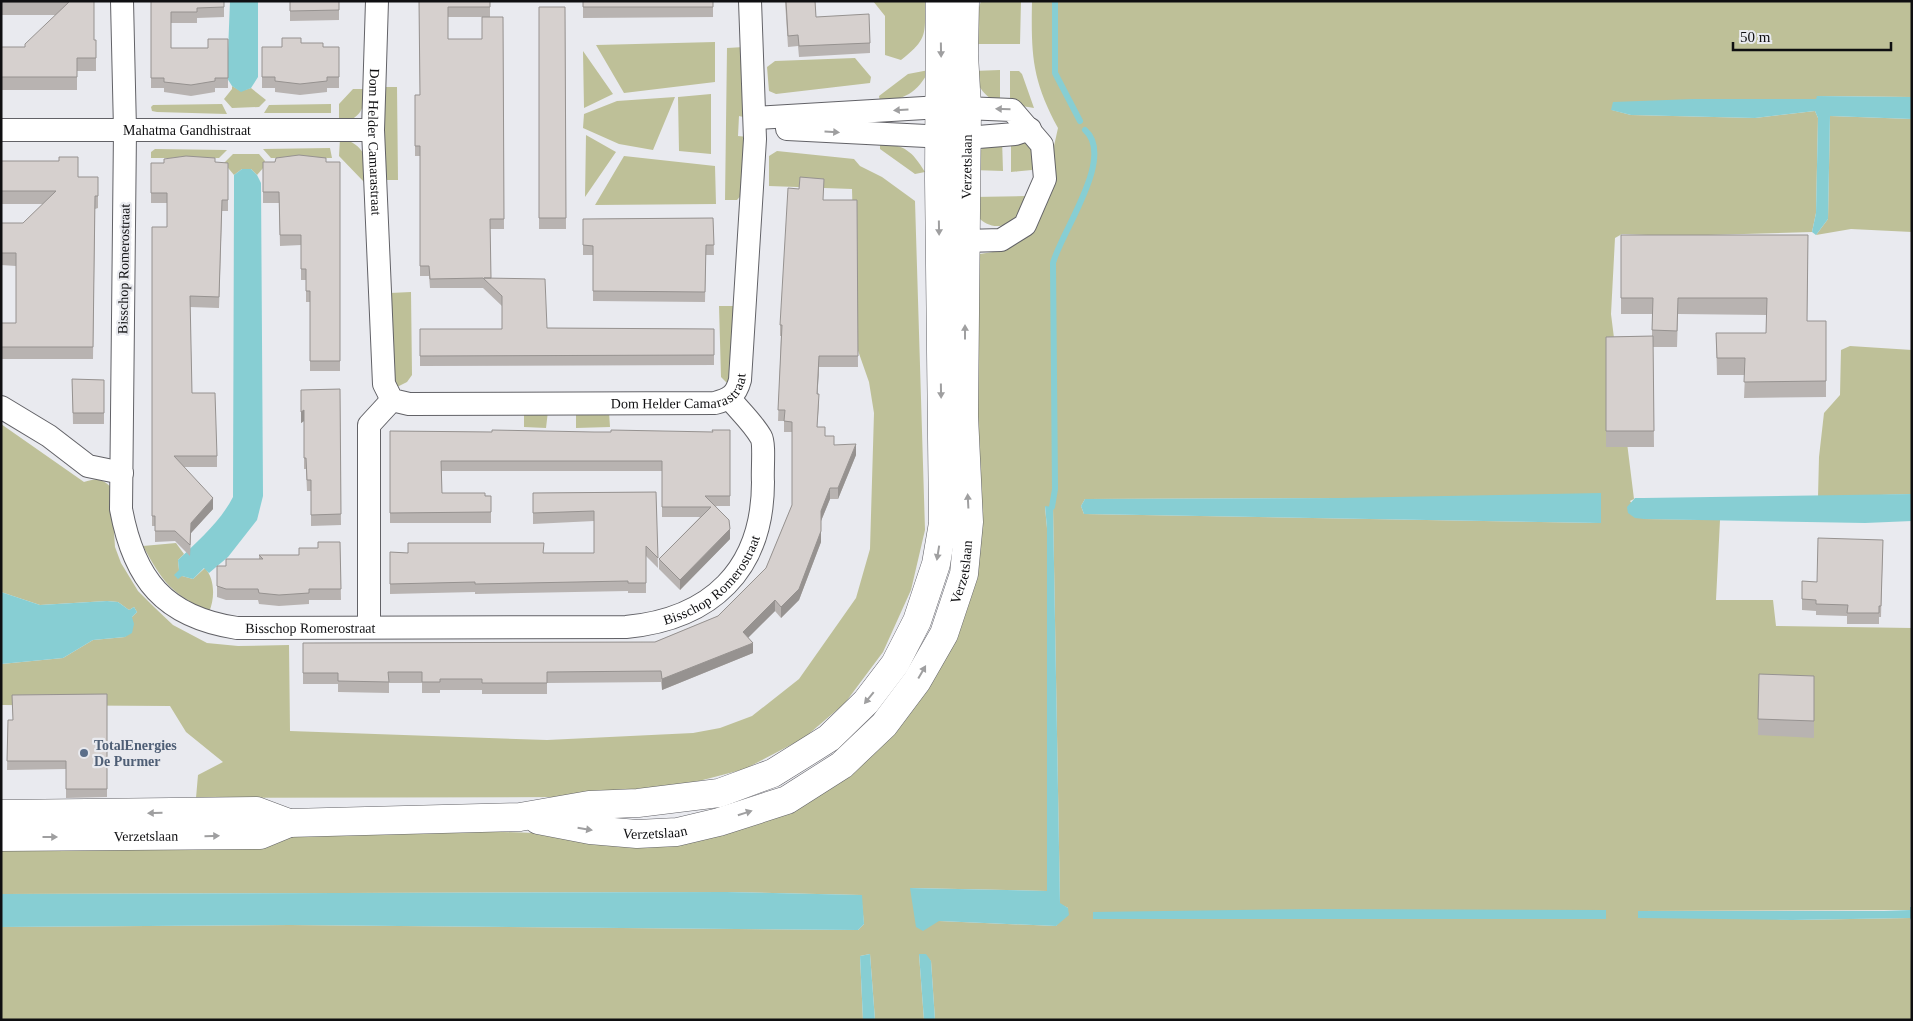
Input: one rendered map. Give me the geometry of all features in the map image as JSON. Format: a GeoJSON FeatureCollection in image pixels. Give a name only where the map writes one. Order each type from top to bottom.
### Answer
{"type":"FeatureCollection","features":[{"type":"Feature","properties":{"kind":"main road","name":"Verzetslaan"},"geometry":{"type":"LineString","coordinates":[[940,1],[954,108]]}},
{"type":"Feature","properties":{"kind":"main road","name":"Verzetslaan"},"geometry":{"type":"LineString","coordinates":[[520,817],[590,830],[637,834],[677,832],[719,822],[787,800],[842,765],[884,725],[917,681],[944,634],[964,574],[969,522],[964,416],[965,241],[953,137],[954,108],[964,54],[965,1]]}},
{"type":"Feature","properties":{"kind":"main road","name":"Verzetslaan"},"geometry":{"type":"LineString","coordinates":[[1,814],[257,811],[289,823],[520,817],[589,805],[638,803],[719,794],[773,773],[829,738],[866,702],[895,664],[917,621],[936,564],[942,523],[939,179],[953,137]]}},
{"type":"Feature","properties":{"kind":"main road","name":"Verzetslaan"},"geometry":{"type":"LineString","coordinates":[[1,837],[260,836],[289,823]]}},
{"type":"Feature","properties":{"kind":"street","name":"Bisschop Romerostraat"},"geometry":{"type":"LineString","coordinates":[[122,1],[125,130],[121,509],[127,539],[138,566],[164,599],[184,614],[209,624],[237,628],[626,627],[654,624],[683,616],[710,599],[732,580],[745,558],[758,528],[763,504],[762,438],[730,398]]}},
{"type":"Feature","properties":{"kind":"street","name":"Dom Helder Camarastraat"},"geometry":{"type":"LineString","coordinates":[[378,1],[373,130],[384,384],[392,400],[409,404],[716,403],[730,398],[737,391],[740,380],[755,121],[750,1]]}},
{"type":"Feature","properties":{"kind":"street"},"geometry":{"type":"LineString","coordinates":[[755,121],[954,108],[1012,110],[1042,145],[1045,179],[1025,225],[1001,240],[965,241]]}},
{"type":"Feature","properties":{"kind":"street"},"geometry":{"type":"LineString","coordinates":[[755,121],[860,134],[953,137],[1015,134],[1030,129]]}},
{"type":"Feature","properties":{"kind":"street","name":"Mahatma Gandhistraat"},"geometry":{"type":"LineString","coordinates":[[1,130],[373,130]]}},
{"type":"Feature","properties":{"kind":"street"},"geometry":{"type":"LineString","coordinates":[[369,627],[369,425],[392,400]]}},
{"type":"Feature","properties":{"kind":"street"},"geometry":{"type":"LineString","coordinates":[[1,407],[49,436],[88,466],[122,473]]}},
{"type":"Feature","properties":{"kind":"green space"},"geometry":{"type":"Polygon","coordinates":[[[873,1],[925,1],[925,29],[923,35],[916,47],[901,60],[885,55],[885,16],[873,1]]]}},
{"type":"Feature","properties":{"kind":"green space"},"geometry":{"type":"Polygon","coordinates":[[[981,1],[1021,1],[1020,44],[973,44],[973,26],[981,1]]]}},
{"type":"Feature","properties":{"kind":"green space"},"geometry":{"type":"Polygon","coordinates":[[[1032,1],[1912,1],[1912,97],[1818,96],[1817,99],[1612,110],[1631,115],[1755,118],[1815,111],[1818,118],[1816,213],[1812,232],[1672,236],[1622,234],[1615,238],[1611,314],[1634,499],[1630,501],[1644,519],[1720,520],[1716,600],[1773,600],[1776,626],[1912,628],[1910,910],[1638,911],[1792,920],[1910,918],[1912,1020],[935,1020],[931,961],[919,954],[924,1020],[875,1020],[870,954],[860,956],[863,1020],[1,1020],[1,927],[290,925],[858,930],[864,924],[861,895],[726,892],[1,894],[1,843],[426,829],[667,838],[716,831],[880,736],[967,565],[967,256],[999,251],[1052,155],[1058,128],[1043,96],[1035,67],[1032,37],[1032,1]],[[1339,498],[1085,499],[1081,506],[1084,514],[1601,523],[1339,498]],[[1045,507],[1047,528],[1047,891],[911,888],[939,921],[1056,926],[1068,908],[1060,904],[1053,507],[1045,507]],[[1606,910],[1093,919],[1606,919],[1606,910]]]}},
{"type":"Feature","properties":{"kind":"green space"},"geometry":{"type":"Polygon","coordinates":[[[715,42],[715,82],[624,93],[596,45],[715,42]]]}},
{"type":"Feature","properties":{"kind":"green space"},"geometry":{"type":"Polygon","coordinates":[[[744,47],[748,118],[739,116],[738,136],[748,137],[744,192],[737,200],[725,200],[727,48],[744,47]]]}},
{"type":"Feature","properties":{"kind":"green space"},"geometry":{"type":"Polygon","coordinates":[[[583,51],[613,94],[584,108],[583,51]]]}},
{"type":"Feature","properties":{"kind":"green space"},"geometry":{"type":"Polygon","coordinates":[[[855,58],[871,77],[870,83],[776,94],[769,91],[767,67],[775,61],[855,58]]]}},
{"type":"Feature","properties":{"kind":"green space"},"geometry":{"type":"Polygon","coordinates":[[[929,70],[915,90],[909,94],[880,102],[879,96],[908,74],[929,70]]]}},
{"type":"Feature","properties":{"kind":"green space"},"geometry":{"type":"Polygon","coordinates":[[[1000,70],[1000,103],[982,91],[973,71],[1000,70]]]}},
{"type":"Feature","properties":{"kind":"green space"},"geometry":{"type":"Polygon","coordinates":[[[1010,71],[1019,71],[1022,74],[1034,108],[1010,104],[1010,71]]]}},
{"type":"Feature","properties":{"kind":"green space"},"geometry":{"type":"Polygon","coordinates":[[[232,86],[241,91],[251,88],[266,100],[259,107],[232,108],[224,99],[232,89],[232,86]]]}},
{"type":"Feature","properties":{"kind":"green space"},"geometry":{"type":"Polygon","coordinates":[[[383,87],[397,87],[398,180],[384,180],[383,87]]]}},
{"type":"Feature","properties":{"kind":"green space"},"geometry":{"type":"Polygon","coordinates":[[[353,89],[367,89],[363,107],[357,116],[339,122],[339,104],[353,89]]]}},
{"type":"Feature","properties":{"kind":"green space"},"geometry":{"type":"Polygon","coordinates":[[[711,94],[711,154],[679,151],[678,97],[711,94]]]}},
{"type":"Feature","properties":{"kind":"green space"},"geometry":{"type":"Polygon","coordinates":[[[675,97],[653,150],[619,144],[583,128],[584,114],[617,101],[675,97]]]}},
{"type":"Feature","properties":{"kind":"green space"},"geometry":{"type":"Polygon","coordinates":[[[222,104],[227,114],[157,112],[152,111],[151,107],[153,105],[222,104]]]}},
{"type":"Feature","properties":{"kind":"green space"},"geometry":{"type":"Polygon","coordinates":[[[331,104],[331,113],[264,113],[269,105],[331,104]]]}},
{"type":"Feature","properties":{"kind":"green space"},"geometry":{"type":"Polygon","coordinates":[[[1830,116],[1912,119],[1912,232],[1851,229],[1816,235],[1828,219],[1830,116]]]}},
{"type":"Feature","properties":{"kind":"green space"},"geometry":{"type":"Polygon","coordinates":[[[586,135],[616,152],[585,197],[586,135]]]}},
{"type":"Feature","properties":{"kind":"green space"},"geometry":{"type":"Polygon","coordinates":[[[1015,137],[1032,146],[1032,170],[1011,172],[1011,138],[1015,137]]]}},
{"type":"Feature","properties":{"kind":"green space"},"geometry":{"type":"Polygon","coordinates":[[[340,138],[355,144],[360,149],[365,159],[367,182],[364,182],[339,156],[340,138]]]}},
{"type":"Feature","properties":{"kind":"green space"},"geometry":{"type":"Polygon","coordinates":[[[1002,139],[1003,171],[973,170],[978,153],[990,144],[1002,139]]]}},
{"type":"Feature","properties":{"kind":"green space"},"geometry":{"type":"Polygon","coordinates":[[[880,143],[896,145],[907,150],[925,172],[915,174],[880,149],[880,143]]]}},
{"type":"Feature","properties":{"kind":"green space"},"geometry":{"type":"Polygon","coordinates":[[[330,148],[332,158],[271,158],[263,149],[330,148]]]}},
{"type":"Feature","properties":{"kind":"green space"},"geometry":{"type":"Polygon","coordinates":[[[155,149],[227,150],[219,158],[151,158],[151,152],[155,149]]]}},
{"type":"Feature","properties":{"kind":"green space"},"geometry":{"type":"Polygon","coordinates":[[[777,151],[854,159],[860,166],[882,177],[915,201],[925,530],[911,590],[883,652],[845,703],[804,738],[745,769],[676,787],[558,797],[196,798],[198,775],[223,762],[186,732],[170,706],[1,705],[1,664],[63,658],[93,640],[125,637],[132,617],[137,612],[134,607],[129,610],[118,602],[107,601],[40,605],[1,592],[1,424],[84,482],[98,480],[111,487],[115,547],[121,563],[138,591],[173,625],[207,643],[238,646],[289,645],[290,731],[547,740],[693,733],[720,728],[752,716],[799,679],[856,598],[870,549],[874,413],[869,382],[856,345],[852,189],[769,186],[769,156],[777,151]]]}},
{"type":"Feature","properties":{"kind":"green space"},"geometry":{"type":"Polygon","coordinates":[[[233,154],[259,154],[265,161],[264,167],[257,175],[251,169],[242,169],[234,175],[224,163],[233,154]]]}},
{"type":"Feature","properties":{"kind":"green space"},"geometry":{"type":"Polygon","coordinates":[[[624,156],[715,166],[716,204],[595,205],[624,156]]]}},
{"type":"Feature","properties":{"kind":"green space"},"geometry":{"type":"Polygon","coordinates":[[[1026,196],[1021,211],[1011,222],[996,226],[986,223],[977,216],[974,197],[1026,196]]]}},
{"type":"Feature","properties":{"kind":"green space"},"geometry":{"type":"Polygon","coordinates":[[[411,292],[412,375],[407,382],[397,387],[393,380],[390,293],[411,292]]]}},
{"type":"Feature","properties":{"kind":"green space"},"geometry":{"type":"Polygon","coordinates":[[[719,306],[737,306],[728,384],[721,377],[719,306]]]}},
{"type":"Feature","properties":{"kind":"green space"},"geometry":{"type":"Polygon","coordinates":[[[1850,346],[1912,350],[1912,494],[1818,497],[1819,457],[1824,413],[1840,395],[1841,350],[1850,346]]]}},
{"type":"Feature","properties":{"kind":"green space"},"geometry":{"type":"Polygon","coordinates":[[[548,411],[546,428],[524,427],[524,413],[548,411]]]}},
{"type":"Feature","properties":{"kind":"green space"},"geometry":{"type":"Polygon","coordinates":[[[576,412],[609,412],[610,427],[576,428],[576,412]]]}},
{"type":"Feature","properties":{"kind":"green space"},"geometry":{"type":"Polygon","coordinates":[[[176,543],[184,554],[178,560],[182,576],[193,579],[205,568],[211,578],[213,589],[209,612],[185,599],[169,586],[143,546],[176,543]]]}},
{"type":"Feature","properties":{"kind":"water"},"geometry":{"type":"Polygon","coordinates":[[[230,1],[258,1],[258,77],[251,88],[241,92],[232,86],[227,78],[230,1]]]}},
{"type":"Feature","properties":{"kind":"water"},"geometry":{"type":"Polygon","coordinates":[[[1817,96],[1912,97],[1912,119],[1830,116],[1828,219],[1816,235],[1812,232],[1816,213],[1818,118],[1815,111],[1755,118],[1631,115],[1611,110],[1613,102],[1693,99],[1816,99],[1817,96]]]}},
{"type":"Feature","properties":{"kind":"water"},"geometry":{"type":"Polygon","coordinates":[[[242,169],[251,169],[261,183],[263,496],[257,520],[228,557],[209,573],[204,568],[193,579],[182,576],[178,579],[174,575],[179,570],[178,560],[215,523],[233,497],[234,175],[242,169]]]}},
{"type":"Feature","properties":{"kind":"water"},"geometry":{"type":"Polygon","coordinates":[[[1601,493],[1601,523],[1084,514],[1081,506],[1085,499],[1339,498],[1601,493]]]}},
{"type":"Feature","properties":{"kind":"water"},"geometry":{"type":"Polygon","coordinates":[[[1912,494],[1912,521],[1865,523],[1644,519],[1635,518],[1628,513],[1627,507],[1635,498],[1912,494]]]}},
{"type":"Feature","properties":{"kind":"water"},"geometry":{"type":"Polygon","coordinates":[[[1045,506],[1053,507],[1060,903],[1068,908],[1069,915],[1056,926],[939,921],[923,931],[916,927],[910,888],[1047,891],[1047,528],[1045,506]]]}},
{"type":"Feature","properties":{"kind":"water"},"geometry":{"type":"Polygon","coordinates":[[[1,592],[40,605],[107,601],[118,602],[129,610],[134,607],[137,612],[132,617],[134,624],[132,633],[125,637],[93,640],[63,658],[1,664],[1,592]]]}},
{"type":"Feature","properties":{"kind":"water"},"geometry":{"type":"Polygon","coordinates":[[[726,892],[862,895],[864,924],[858,930],[290,925],[1,927],[1,894],[726,892]]]}},
{"type":"Feature","properties":{"kind":"water"},"geometry":{"type":"Polygon","coordinates":[[[1910,907],[1912,907],[1912,923],[1910,918],[1792,920],[1638,918],[1638,911],[1884,911],[1910,910],[1910,907]]]}},
{"type":"Feature","properties":{"kind":"water"},"geometry":{"type":"Polygon","coordinates":[[[1316,909],[1606,910],[1606,919],[1093,919],[1093,912],[1316,909]]]}},
{"type":"Feature","properties":{"kind":"water"},"geometry":{"type":"Polygon","coordinates":[[[870,954],[875,1020],[863,1020],[860,956],[870,954]]]}},
{"type":"Feature","properties":{"kind":"water"},"geometry":{"type":"Polygon","coordinates":[[[919,954],[926,954],[931,961],[935,1020],[924,1020],[919,954]]]}},
{"type":"Feature","properties":{"kind":"building"},"geometry":{"type":"Polygon","coordinates":[[[1,1],[94,1],[96,58],[77,58],[77,77],[1,77],[1,47],[25,47],[25,44],[69,2],[1,1]]]}},
{"type":"Feature","properties":{"kind":"building"},"geometry":{"type":"Polygon","coordinates":[[[151,1],[224,1],[224,7],[197,8],[197,12],[171,12],[171,48],[208,48],[208,39],[228,39],[228,78],[215,78],[215,81],[191,85],[164,82],[164,78],[151,78],[151,1]]]}},
{"type":"Feature","properties":{"kind":"building"},"geometry":{"type":"Polygon","coordinates":[[[290,1],[339,1],[339,10],[290,11],[290,1]]]}},
{"type":"Feature","properties":{"kind":"building"},"geometry":{"type":"Polygon","coordinates":[[[419,1],[490,1],[490,7],[448,7],[448,39],[482,39],[482,17],[503,17],[504,219],[490,219],[491,278],[484,278],[545,279],[547,328],[714,329],[714,355],[420,356],[420,329],[502,329],[502,296],[483,278],[430,279],[429,266],[420,266],[420,146],[415,146],[415,95],[420,95],[419,1]]]}},
{"type":"Feature","properties":{"kind":"building"},"geometry":{"type":"Polygon","coordinates":[[[583,1],[713,1],[713,7],[583,7],[583,1]]]}},
{"type":"Feature","properties":{"kind":"building"},"geometry":{"type":"Polygon","coordinates":[[[786,1],[815,1],[816,17],[869,14],[870,43],[799,46],[798,35],[788,36],[786,1]]]}},
{"type":"Feature","properties":{"kind":"building"},"geometry":{"type":"Polygon","coordinates":[[[539,7],[565,7],[566,218],[539,218],[539,7]]]}},
{"type":"Feature","properties":{"kind":"building"},"geometry":{"type":"Polygon","coordinates":[[[282,38],[301,38],[301,43],[323,43],[323,47],[339,47],[339,77],[327,77],[327,81],[300,84],[275,81],[275,77],[262,77],[262,47],[282,47],[282,38]]]}},
{"type":"Feature","properties":{"kind":"building"},"geometry":{"type":"Polygon","coordinates":[[[299,155],[326,158],[326,162],[340,162],[340,361],[310,361],[310,291],[306,291],[306,269],[301,269],[301,235],[280,235],[279,192],[263,192],[263,162],[275,162],[276,158],[299,155]]]}},
{"type":"Feature","properties":{"kind":"building"},"geometry":{"type":"Polygon","coordinates":[[[186,156],[215,158],[215,162],[228,163],[228,200],[222,200],[219,297],[190,296],[192,393],[215,393],[217,456],[174,456],[213,498],[191,523],[190,545],[175,531],[155,531],[155,516],[152,516],[152,227],[167,227],[167,193],[151,193],[151,163],[164,163],[164,159],[186,156]]]}},
{"type":"Feature","properties":{"kind":"building"},"geometry":{"type":"Polygon","coordinates":[[[59,157],[78,157],[78,177],[98,177],[98,196],[95,196],[93,347],[1,347],[1,323],[16,323],[16,253],[1,253],[1,223],[23,223],[56,191],[1,191],[1,161],[59,161],[59,157]]]}},
{"type":"Feature","properties":{"kind":"building"},"geometry":{"type":"Polygon","coordinates":[[[800,177],[824,179],[823,200],[857,200],[858,356],[819,356],[817,394],[819,394],[817,427],[825,427],[825,436],[834,436],[834,445],[856,444],[838,488],[830,488],[821,511],[821,531],[799,589],[781,607],[775,600],[743,632],[753,643],[662,679],[661,671],[547,672],[547,683],[482,683],[482,679],[440,679],[440,682],[422,682],[422,672],[388,672],[389,682],[338,681],[338,673],[303,673],[303,643],[655,642],[718,616],[766,568],[792,505],[792,422],[784,421],[785,410],[778,410],[782,325],[780,325],[788,188],[799,189],[800,177]]]}},
{"type":"Feature","properties":{"kind":"building"},"geometry":{"type":"Polygon","coordinates":[[[713,218],[714,245],[706,245],[705,292],[593,291],[593,246],[583,245],[583,219],[713,218]]]}},
{"type":"Feature","properties":{"kind":"building"},"geometry":{"type":"Polygon","coordinates":[[[1621,235],[1808,235],[1807,321],[1826,321],[1826,381],[1744,382],[1745,358],[1717,358],[1716,333],[1766,333],[1767,298],[1678,298],[1677,331],[1652,330],[1653,298],[1621,298],[1621,235]]]}},
{"type":"Feature","properties":{"kind":"building"},"geometry":{"type":"Polygon","coordinates":[[[1653,336],[1654,431],[1606,431],[1606,337],[1653,336]]]}},
{"type":"Feature","properties":{"kind":"building"},"geometry":{"type":"Polygon","coordinates":[[[72,379],[104,380],[104,413],[73,413],[72,379]]]}},
{"type":"Feature","properties":{"kind":"building"},"geometry":{"type":"Polygon","coordinates":[[[340,389],[341,514],[311,515],[311,480],[307,480],[306,458],[304,458],[304,410],[301,412],[301,390],[340,389]]]}},
{"type":"Feature","properties":{"kind":"building"},"geometry":{"type":"Polygon","coordinates":[[[492,430],[713,432],[712,430],[730,430],[730,496],[705,496],[729,520],[730,529],[680,580],[659,559],[711,507],[662,507],[662,461],[441,461],[442,493],[485,493],[485,496],[491,496],[491,512],[390,513],[390,431],[492,432],[492,430]]]}},
{"type":"Feature","properties":{"kind":"building"},"geometry":{"type":"Polygon","coordinates":[[[656,492],[658,558],[646,546],[646,583],[628,583],[628,581],[390,584],[390,552],[408,553],[408,543],[544,543],[543,553],[594,553],[594,511],[533,513],[533,493],[656,492]]]}},
{"type":"Feature","properties":{"kind":"building"},"geometry":{"type":"Polygon","coordinates":[[[1818,538],[1883,540],[1881,606],[1879,606],[1879,613],[1847,613],[1848,605],[1816,604],[1816,600],[1802,599],[1802,581],[1817,582],[1818,538]]]}},
{"type":"Feature","properties":{"kind":"building"},"geometry":{"type":"Polygon","coordinates":[[[318,542],[340,542],[341,589],[309,589],[309,593],[279,595],[259,593],[258,589],[226,589],[217,586],[217,566],[226,566],[226,559],[263,559],[259,555],[299,555],[299,548],[318,548],[318,542]]]}},
{"type":"Feature","properties":{"kind":"building"},"geometry":{"type":"Polygon","coordinates":[[[1759,674],[1814,676],[1814,721],[1758,719],[1759,674]]]}},
{"type":"Feature","properties":{"kind":"building"},"geometry":{"type":"Polygon","coordinates":[[[107,694],[107,789],[66,789],[66,761],[7,761],[8,720],[13,720],[12,695],[107,694]]]}},
{"type":"Feature","properties":{"kind":"waterway"},"geometry":{"type":"LineString","coordinates":[[1055,1],[1055,73],[1080,121]]}},
{"type":"Feature","properties":{"kind":"waterway"},"geometry":{"type":"LineString","coordinates":[[1052,507],[1055,489],[1053,263],[1091,176],[1094,158],[1093,142],[1085,130]]}},
{"type":"Feature","properties":{"kind":"place","name":"TotalEnergies De Purmer"},"geometry":{"type":"Point","coordinates":[84,753]}}]}
